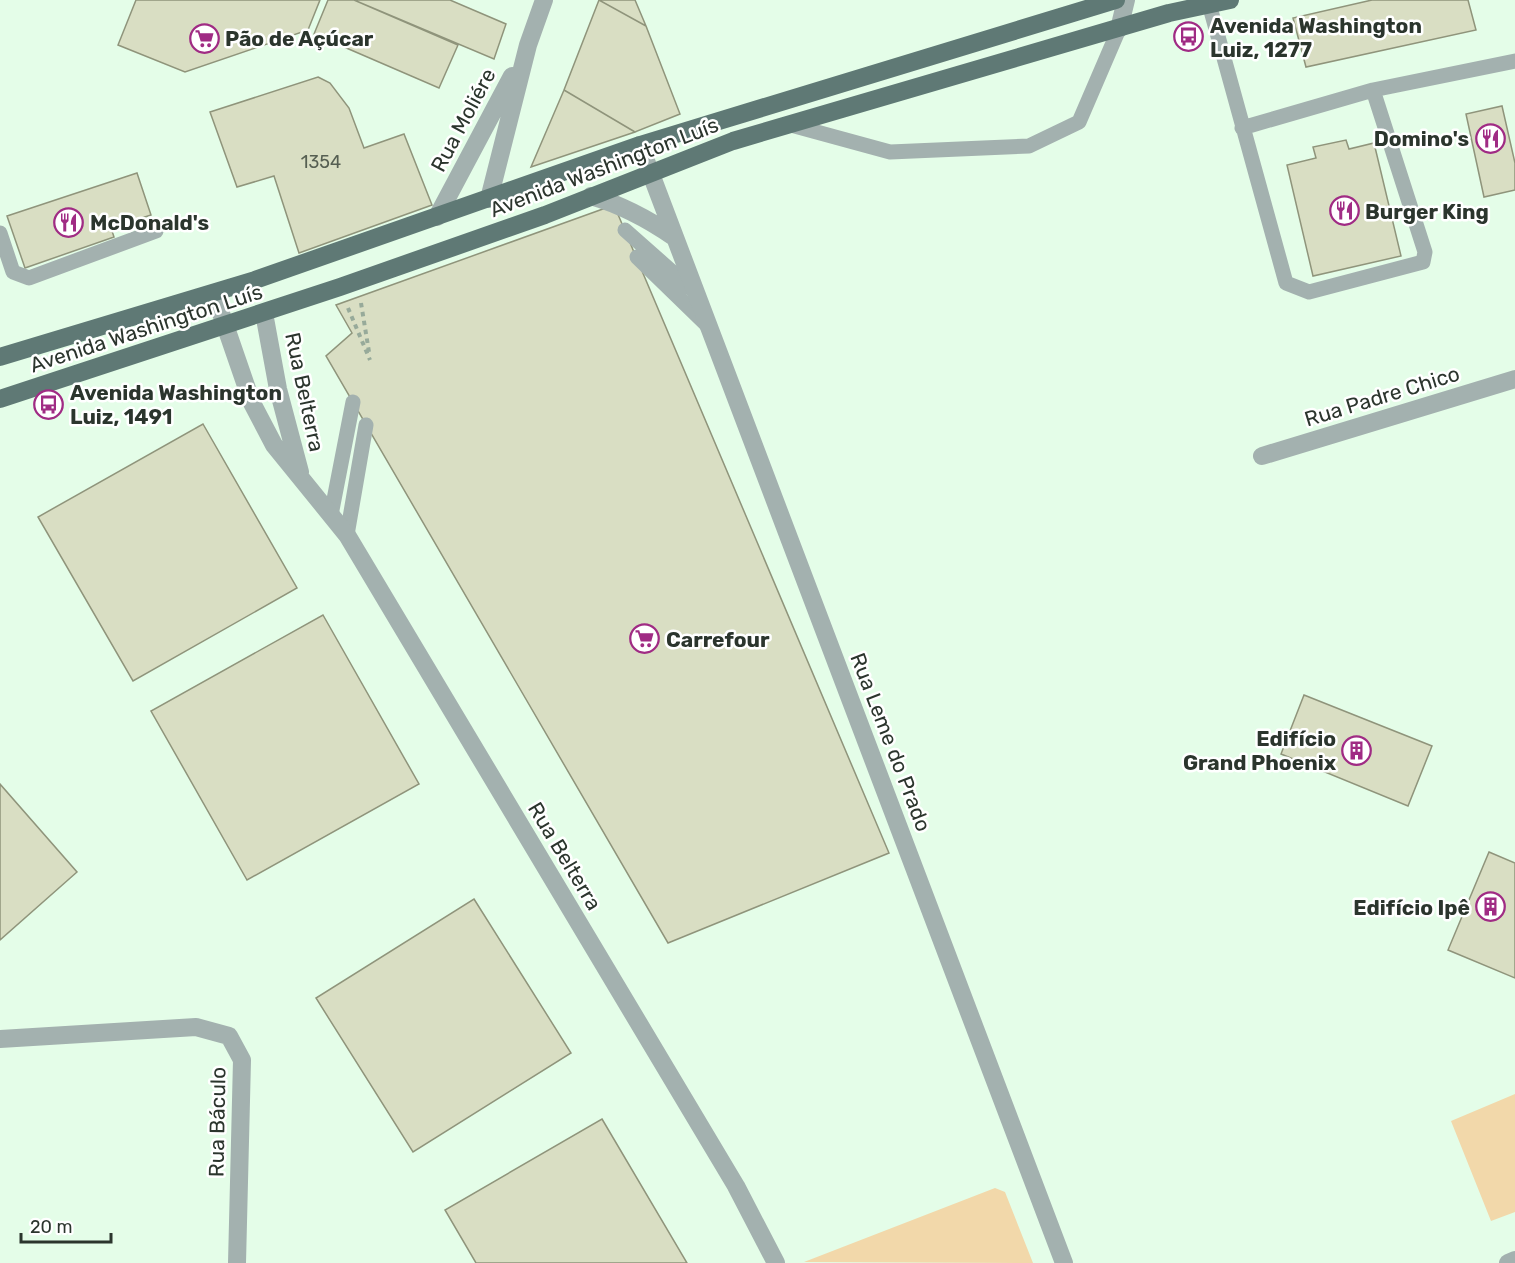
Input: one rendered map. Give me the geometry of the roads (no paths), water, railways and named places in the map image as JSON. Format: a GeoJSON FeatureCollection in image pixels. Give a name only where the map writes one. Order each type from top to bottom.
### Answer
{"type":"FeatureCollection","features":[{"type":"Feature","properties":{"kind":"main road","name":"Avenida Washington Luís"},"geometry":{"type":"LineString","coordinates":[[0,357],[214,293],[489,200],[640,145],[1116,0]]}},
{"type":"Feature","properties":{"kind":"main road","name":"Avenida Washington Luís"},"geometry":{"type":"LineString","coordinates":[[0,399],[264,313],[545,215],[733,141],[1209,2],[1230,0]]}},
{"type":"Feature","properties":{"kind":"street","name":"Rua Moliére"},"geometry":{"type":"LineString","coordinates":[[489,200],[528,45],[544,0]]}},
{"type":"Feature","properties":{"kind":"street"},"geometry":{"type":"LineString","coordinates":[[1119,29],[1126,0]]}},
{"type":"Feature","properties":{"kind":"street","name":"Rua Moliére"},"geometry":{"type":"LineString","coordinates":[[437,217],[528,45]]}},
{"type":"Feature","properties":{"kind":"street","name":"Rua Leme do Prado"},"geometry":{"type":"LineString","coordinates":[[640,145],[1064,1263]]}},
{"type":"Feature","properties":{"kind":"street"},"geometry":{"type":"LineString","coordinates":[[591,196],[613,202],[644,217],[674,237]]}},
{"type":"Feature","properties":{"kind":"street","name":"Rua Belterra"},"geometry":{"type":"LineString","coordinates":[[214,293],[252,403],[274,445],[347,535],[730,1176],[776,1263]]}},
{"type":"Feature","properties":{"kind":"street","name":"Rua Belterra"},"geometry":{"type":"LineString","coordinates":[[264,313],[278,389],[302,480]]}},
{"type":"Feature","properties":{"kind":"street","name":"Rua Padre Chico"},"geometry":{"type":"LineString","coordinates":[[1262,456],[1515,379]]}},
{"type":"Feature","properties":{"kind":"street","name":"Rua Báculo"},"geometry":{"type":"LineString","coordinates":[[0,1039],[196,1027],[229,1035],[242,1060],[237,1263]]}},
{"type":"Feature","properties":{"kind":"street"},"geometry":{"type":"LineString","coordinates":[[1508,1263],[1515,1260]]}},
{"type":"Feature","properties":{"kind":"lane"},"geometry":{"type":"LineString","coordinates":[[1209,2],[1286,283],[1309,292],[1423,262],[1425,252],[1373,90]]}},
{"type":"Feature","properties":{"kind":"lane"},"geometry":{"type":"LineString","coordinates":[[791,125],[890,152],[1029,146],[1079,122],[1119,29]]}},
{"type":"Feature","properties":{"kind":"lane"},"geometry":{"type":"LineString","coordinates":[[1242,128],[1373,90],[1515,61]]}},
{"type":"Feature","properties":{"kind":"lane"},"geometry":{"type":"LineString","coordinates":[[625,230],[698,295]]}},
{"type":"Feature","properties":{"kind":"lane"},"geometry":{"type":"LineString","coordinates":[[0,233],[13,272],[29,278],[156,231]]}},
{"type":"Feature","properties":{"kind":"lane"},"geometry":{"type":"LineString","coordinates":[[636,257],[711,328]]}},
{"type":"Feature","properties":{"kind":"lane"},"geometry":{"type":"LineString","coordinates":[[331,515],[353,402]]}},
{"type":"Feature","properties":{"kind":"lane"},"geometry":{"type":"LineString","coordinates":[[347,535],[366,425]]}},
{"type":"Feature","properties":{"kind":"place","name":"Avenida Washington Luiz, 1277"},"geometry":{"type":"Point","coordinates":[1189,37]}},
{"type":"Feature","properties":{"kind":"place","name":"Pão de Açúcar"},"geometry":{"type":"Point","coordinates":[204,38]}},
{"type":"Feature","properties":{"kind":"place","name":"Domino's"},"geometry":{"type":"Point","coordinates":[1490,138]}},
{"type":"Feature","properties":{"kind":"place","name":"Burger King"},"geometry":{"type":"Point","coordinates":[1344,211]}},
{"type":"Feature","properties":{"kind":"place","name":"McDonald's"},"geometry":{"type":"Point","coordinates":[69,222]}},
{"type":"Feature","properties":{"kind":"place","name":"Avenida Washington Luiz, 1491"},"geometry":{"type":"Point","coordinates":[49,404]}},
{"type":"Feature","properties":{"kind":"place","name":"Carrefour"},"geometry":{"type":"Point","coordinates":[645,639]}},
{"type":"Feature","properties":{"kind":"place","name":"Edifício Grand Phoenix"},"geometry":{"type":"Point","coordinates":[1357,750]}},
{"type":"Feature","properties":{"kind":"place","name":"Edifício Ipê"},"geometry":{"type":"Point","coordinates":[1491,907]}}]}
